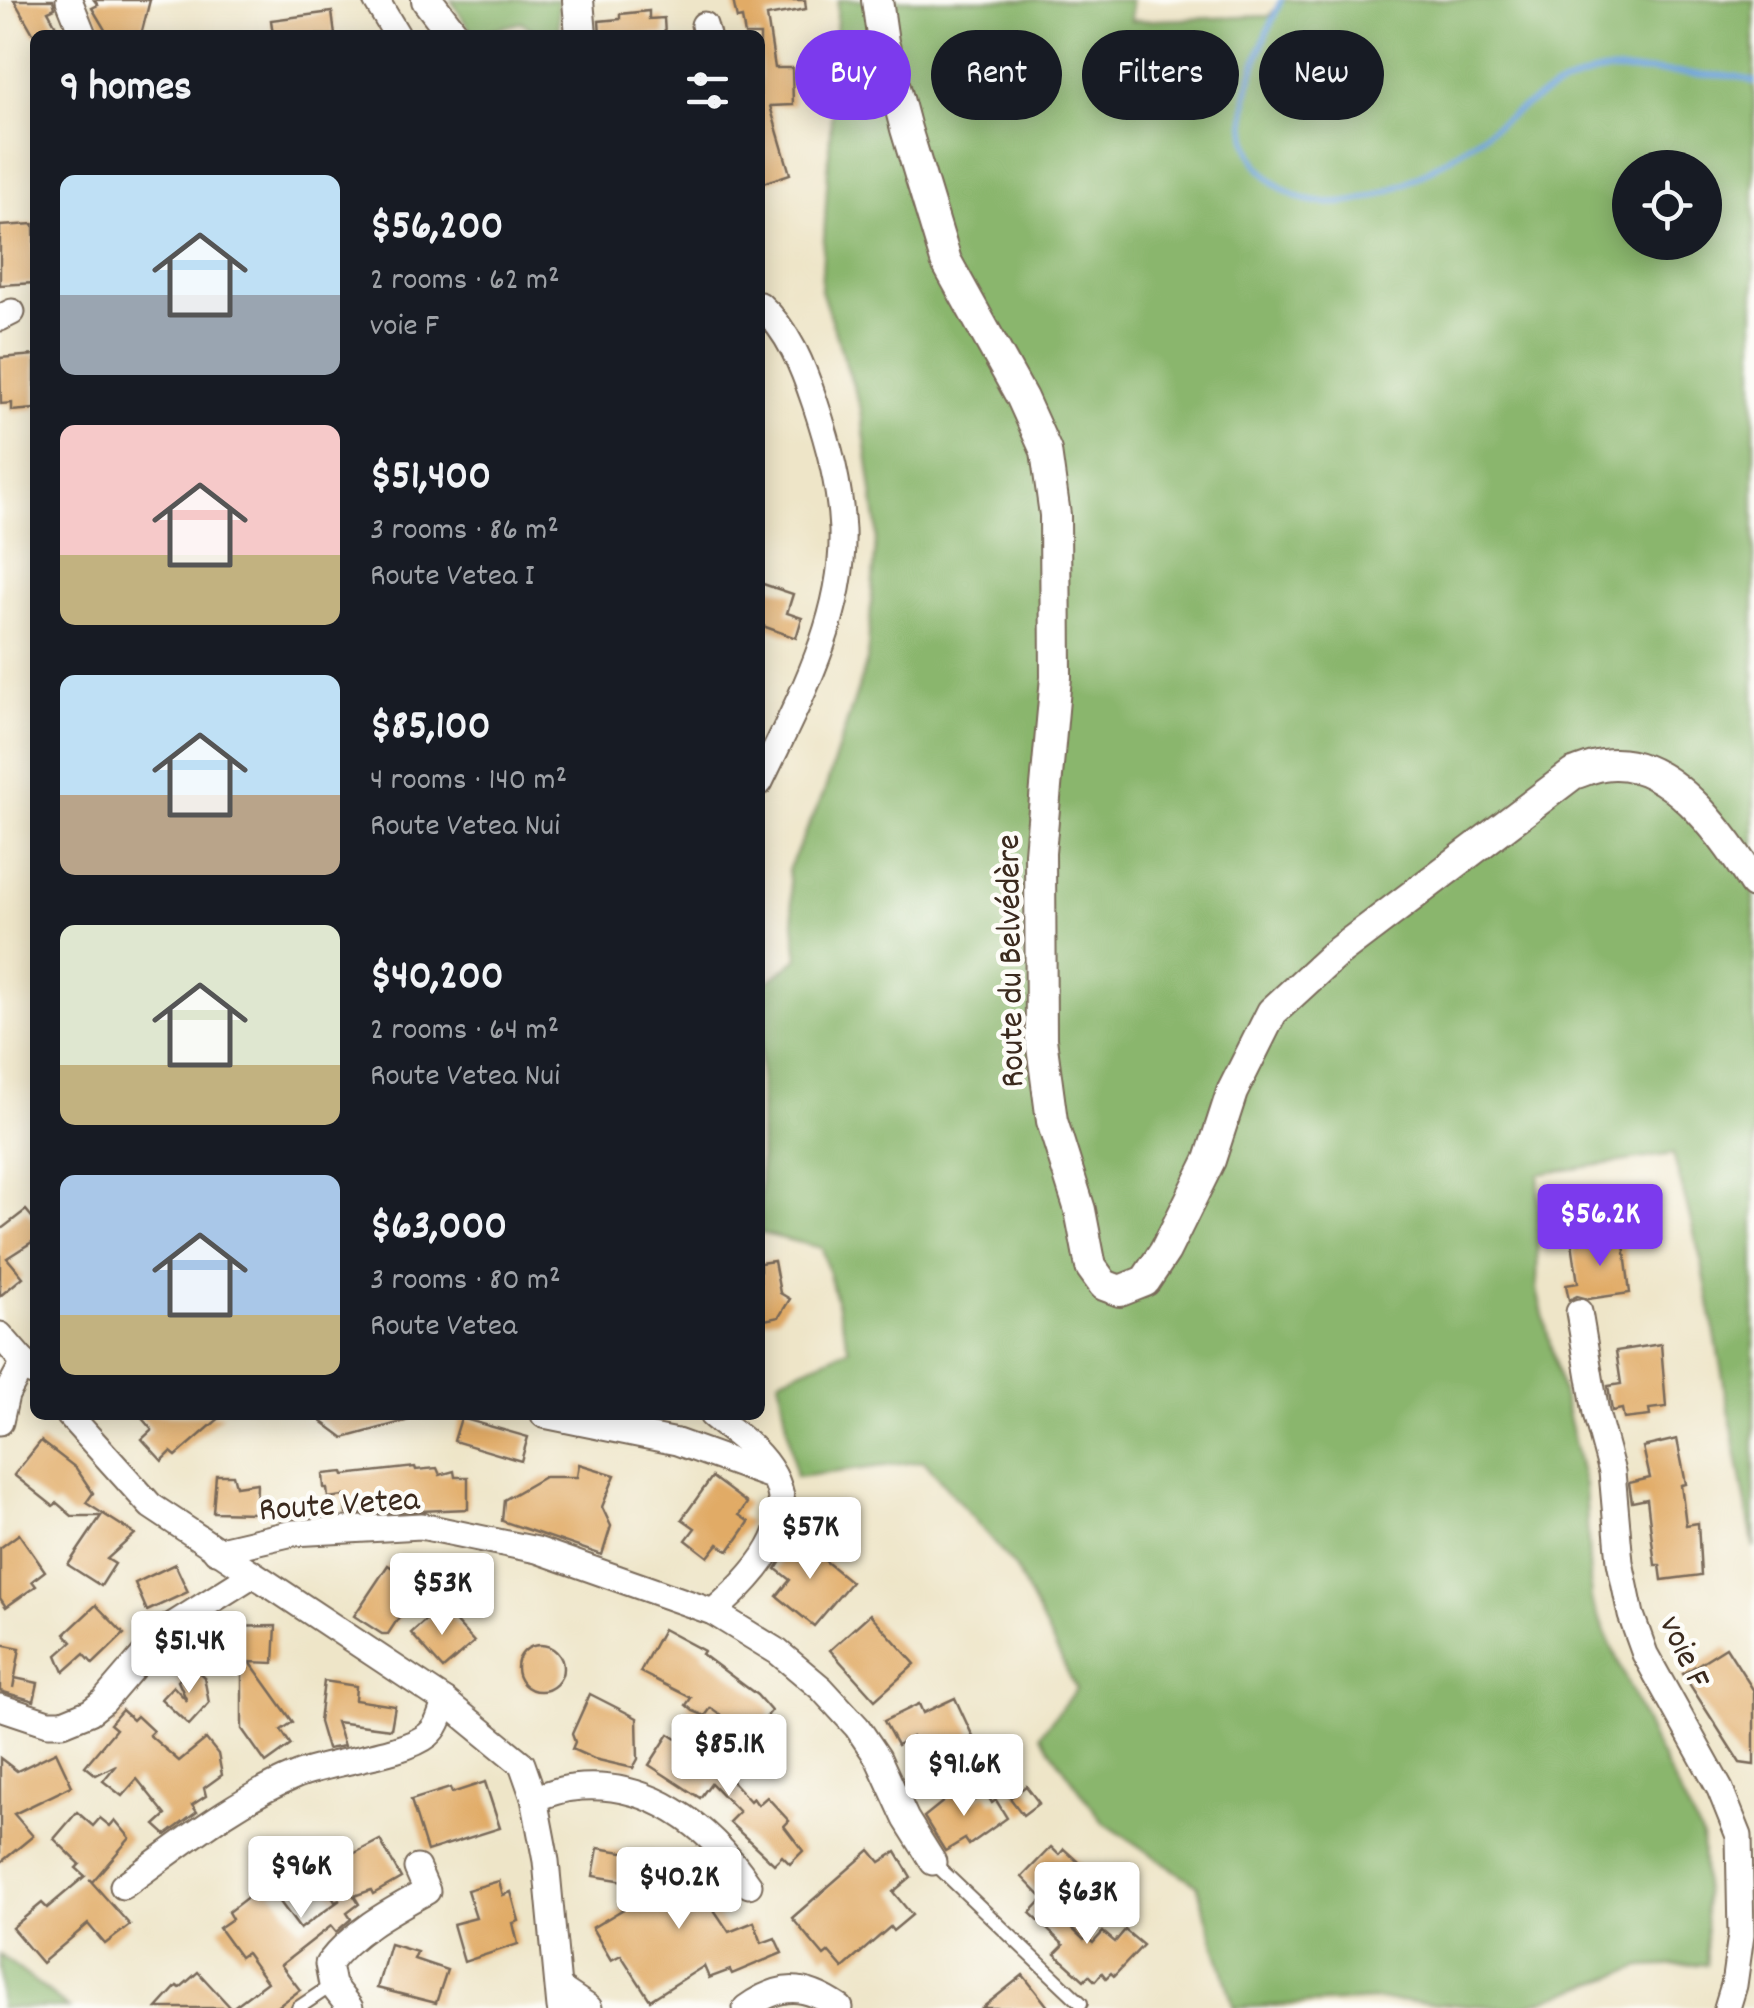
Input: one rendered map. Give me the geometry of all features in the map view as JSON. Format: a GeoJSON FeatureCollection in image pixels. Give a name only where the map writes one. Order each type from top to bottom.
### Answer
{"type":"FeatureCollection","features":[{"type":"Feature","properties":{"kind":"street"},"geometry":{"type":"LineString","coordinates":[[69,0],[80,30]]}},
{"type":"Feature","properties":{"kind":"street"},"geometry":{"type":"LineString","coordinates":[[376,0],[394,30]]}},
{"type":"Feature","properties":{"kind":"street"},"geometry":{"type":"LineString","coordinates":[[427,0],[450,30]]}},
{"type":"Feature","properties":{"kind":"street"},"geometry":{"type":"LineString","coordinates":[[578,0],[581,30]]}},
{"type":"Feature","properties":{"kind":"street","name":"Route du Belvédère"},"geometry":{"type":"LineString","coordinates":[[877,0],[883,42],[906,129],[946,260],[1022,398],[1046,451],[1055,515],[1056,677],[1040,854],[1041,1038],[1052,1121],[1080,1210],[1091,1267],[1104,1285],[1120,1291],[1144,1281],[1164,1252],[1210,1160],[1232,1092],[1272,1012],[1334,954],[1573,774],[1606,764],[1642,768],[1668,782],[1713,824],[1754,883]]}},
{"type":"Feature","properties":{"kind":"street"},"geometry":{"type":"LineString","coordinates":[[765,311],[790,341],[804,370],[835,467],[842,534],[829,617],[813,669],[765,766]]}},
{"type":"Feature","properties":{"kind":"street","name":"voie F"},"geometry":{"type":"LineString","coordinates":[[1578,1312],[1596,1413],[1612,1472],[1620,1562],[1635,1626],[1664,1690],[1720,1789],[1738,1836],[1741,1935],[1727,2008]]}},
{"type":"Feature","properties":{"kind":"street"},"geometry":{"type":"LineString","coordinates":[[0,1335],[29,1368],[6,1395],[0,1422]]}},
{"type":"Feature","properties":{"kind":"street"},"geometry":{"type":"LineString","coordinates":[[74,1420],[152,1506],[445,1701],[522,1764],[534,1798],[546,1862],[560,1998],[589,2008]]}},
{"type":"Feature","properties":{"kind":"street"},"geometry":{"type":"LineString","coordinates":[[569,1420],[677,1442],[774,1477]]}},
{"type":"Feature","properties":{"kind":"street"},"geometry":{"type":"LineString","coordinates":[[713,1612],[749,1578],[774,1542],[783,1507],[774,1477],[760,1456],[718,1420]]}},
{"type":"Feature","properties":{"kind":"street"},"geometry":{"type":"LineString","coordinates":[[737,1420],[744,1442]]}},
{"type":"Feature","properties":{"kind":"street","name":"Route Vetea"},"geometry":{"type":"LineString","coordinates":[[216,1552],[293,1533],[420,1526],[537,1550],[713,1612],[778,1652],[821,1688],[857,1728],[878,1758],[906,1819],[932,1862]]}},
{"type":"Feature","properties":{"kind":"street"},"geometry":{"type":"LineString","coordinates":[[0,1707],[48,1723],[63,1723],[90,1712],[165,1630],[252,1576]]}},
{"type":"Feature","properties":{"kind":"street"},"geometry":{"type":"LineString","coordinates":[[123,1886],[184,1840],[272,1786],[328,1764],[427,1736],[436,1726],[445,1701]]}},
{"type":"Feature","properties":{"kind":"street"},"geometry":{"type":"LineString","coordinates":[[534,1798],[572,1788],[616,1790],[653,1798],[706,1832],[749,1885]]}},
{"type":"Feature","properties":{"kind":"street"},"geometry":{"type":"LineString","coordinates":[[350,2008],[330,1974],[353,1936],[427,1891],[417,1868]]}},
{"type":"Feature","properties":{"kind":"street"},"geometry":{"type":"LineString","coordinates":[[746,2008],[785,1988],[809,1992],[840,2008]]}},
{"type":"Feature","properties":{"kind":"lane"},"geometry":{"type":"LineString","coordinates":[[932,1862],[1081,2003]]}},
{"type":"Feature","properties":{"kind":"lane"},"geometry":{"type":"LineString","coordinates":[[298,2008],[330,1974]]}},
{"type":"Feature","properties":{"kind":"green space"},"geometry":{"type":"Polygon","coordinates":[[[451,0],[558,0],[559,30],[532,30],[522,22],[492,30],[470,30],[451,0]]]}},
{"type":"Feature","properties":{"kind":"green space"},"geometry":{"type":"Polygon","coordinates":[[[838,0],[1131,0],[1131,21],[1269,16],[1283,0],[1754,0],[1754,1548],[1702,1263],[1673,1154],[1539,1174],[1537,1290],[1585,1486],[1591,1600],[1655,1745],[1702,1837],[1707,1964],[1642,1967],[1520,2008],[1375,2000],[1234,2008],[1197,1885],[1103,1822],[1040,1735],[1076,1689],[1015,1567],[924,1461],[796,1477],[779,1379],[849,1349],[822,1248],[765,1234],[765,984],[798,958],[788,870],[824,793],[867,661],[877,528],[861,409],[821,290],[831,120],[911,120],[911,30],[836,30],[838,0]]]}},
{"type":"Feature","properties":{"kind":"green space"},"geometry":{"type":"Polygon","coordinates":[[[0,1955],[69,2008],[0,2008],[0,1955]]]}},
{"type":"Feature","properties":{"kind":"building"},"geometry":{"type":"Polygon","coordinates":[[[14,0],[53,0],[55,8],[48,11],[58,30],[31,30],[14,0]]]}},
{"type":"Feature","properties":{"kind":"building"},"geometry":{"type":"Polygon","coordinates":[[[94,0],[150,0],[142,30],[105,30],[92,8],[98,5],[94,0]]]}},
{"type":"Feature","properties":{"kind":"building"},"geometry":{"type":"Polygon","coordinates":[[[733,0],[805,0],[806,9],[767,16],[775,68],[792,68],[793,105],[770,106],[790,174],[765,182],[765,30],[744,30],[742,18],[737,19],[733,0]]]}},
{"type":"Feature","properties":{"kind":"building"},"geometry":{"type":"Polygon","coordinates":[[[649,11],[649,19],[664,18],[665,30],[600,30],[599,21],[620,19],[620,14],[649,11]]]}},
{"type":"Feature","properties":{"kind":"building"},"geometry":{"type":"Polygon","coordinates":[[[332,12],[334,30],[272,30],[271,20],[332,12]]]}},
{"type":"Feature","properties":{"kind":"building"},"geometry":{"type":"Polygon","coordinates":[[[30,224],[30,283],[0,285],[0,226],[30,224]]]}},
{"type":"Feature","properties":{"kind":"building"},"geometry":{"type":"Polygon","coordinates":[[[30,355],[30,409],[12,411],[12,403],[1,404],[0,358],[30,355]]]}},
{"type":"Feature","properties":{"kind":"building"},"geometry":{"type":"Polygon","coordinates":[[[765,585],[793,594],[787,613],[802,618],[796,638],[765,627],[765,585]]]}},
{"type":"Feature","properties":{"kind":"building"},"geometry":{"type":"Polygon","coordinates":[[[26,1210],[30,1215],[30,1243],[7,1258],[23,1277],[0,1296],[0,1230],[26,1210]]]}},
{"type":"Feature","properties":{"kind":"building"},"geometry":{"type":"Polygon","coordinates":[[[1623,1236],[1630,1293],[1588,1299],[1577,1296],[1569,1300],[1566,1285],[1578,1283],[1572,1243],[1623,1236]]]}},
{"type":"Feature","properties":{"kind":"building"},"geometry":{"type":"Polygon","coordinates":[[[774,1261],[780,1293],[790,1299],[779,1317],[765,1320],[765,1262],[774,1261]]]}},
{"type":"Feature","properties":{"kind":"building"},"geometry":{"type":"Polygon","coordinates":[[[1661,1344],[1666,1407],[1649,1409],[1650,1416],[1624,1419],[1622,1409],[1612,1411],[1608,1386],[1621,1384],[1616,1351],[1661,1344]]]}},
{"type":"Feature","properties":{"kind":"building"},"geometry":{"type":"Polygon","coordinates":[[[143,1420],[217,1420],[176,1456],[171,1452],[162,1461],[142,1439],[152,1430],[143,1420]]]}},
{"type":"Feature","properties":{"kind":"building"},"geometry":{"type":"Polygon","coordinates":[[[320,1420],[409,1420],[344,1438],[320,1420]]]}},
{"type":"Feature","properties":{"kind":"building"},"geometry":{"type":"Polygon","coordinates":[[[460,1420],[528,1437],[521,1461],[454,1441],[460,1420]]]}},
{"type":"Feature","properties":{"kind":"building"},"geometry":{"type":"Polygon","coordinates":[[[1677,1439],[1686,1484],[1681,1485],[1686,1525],[1698,1523],[1701,1575],[1662,1580],[1660,1565],[1655,1565],[1647,1499],[1632,1502],[1629,1483],[1650,1478],[1643,1447],[1677,1439]]]}},
{"type":"Feature","properties":{"kind":"building"},"geometry":{"type":"Polygon","coordinates":[[[41,1441],[76,1468],[93,1493],[86,1503],[135,1534],[107,1559],[115,1564],[101,1586],[68,1565],[101,1516],[72,1516],[14,1475],[41,1441]]]}},
{"type":"Feature","properties":{"kind":"building"},"geometry":{"type":"Polygon","coordinates":[[[579,1464],[615,1475],[602,1507],[611,1526],[602,1555],[502,1521],[504,1500],[544,1477],[577,1477],[579,1464]]]}},
{"type":"Feature","properties":{"kind":"building"},"geometry":{"type":"Polygon","coordinates":[[[437,1468],[440,1475],[454,1471],[455,1477],[468,1477],[468,1509],[346,1514],[344,1496],[328,1498],[324,1488],[323,1474],[437,1468]]]}},
{"type":"Feature","properties":{"kind":"building"},"geometry":{"type":"Polygon","coordinates":[[[216,1475],[233,1475],[236,1486],[257,1483],[256,1513],[213,1512],[216,1475]]]}},
{"type":"Feature","properties":{"kind":"building"},"geometry":{"type":"Polygon","coordinates":[[[712,1477],[747,1503],[739,1515],[749,1522],[729,1551],[718,1544],[708,1557],[686,1540],[695,1528],[682,1519],[712,1477]]]}},
{"type":"Feature","properties":{"kind":"building"},"geometry":{"type":"Polygon","coordinates":[[[19,1534],[45,1571],[32,1581],[36,1586],[6,1607],[0,1598],[0,1548],[19,1534]]]}},
{"type":"Feature","properties":{"kind":"building"},"geometry":{"type":"Polygon","coordinates":[[[796,1537],[851,1582],[814,1626],[777,1596],[790,1580],[776,1569],[796,1537]]]}},
{"type":"Feature","properties":{"kind":"building"},"geometry":{"type":"Polygon","coordinates":[[[175,1564],[188,1592],[147,1611],[135,1583],[175,1564]]]}},
{"type":"Feature","properties":{"kind":"building"},"geometry":{"type":"Polygon","coordinates":[[[388,1565],[419,1586],[388,1634],[382,1634],[354,1616],[388,1565]]]}},
{"type":"Feature","properties":{"kind":"building"},"geometry":{"type":"Polygon","coordinates":[[[96,1605],[124,1634],[93,1664],[84,1654],[64,1672],[57,1655],[72,1642],[65,1634],[96,1605]]]}},
{"type":"Feature","properties":{"kind":"building"},"geometry":{"type":"Polygon","coordinates":[[[441,1606],[474,1642],[443,1669],[411,1633],[441,1606]]]}},
{"type":"Feature","properties":{"kind":"building"},"geometry":{"type":"Polygon","coordinates":[[[870,1614],[915,1664],[875,1700],[830,1650],[870,1614]]]}},
{"type":"Feature","properties":{"kind":"building"},"geometry":{"type":"Polygon","coordinates":[[[276,1626],[274,1663],[250,1662],[293,1722],[281,1730],[291,1745],[266,1763],[242,1729],[242,1660],[211,1659],[213,1627],[276,1626]]]}},
{"type":"Feature","properties":{"kind":"building"},"geometry":{"type":"Polygon","coordinates":[[[663,1629],[704,1651],[702,1654],[757,1695],[771,1711],[767,1716],[780,1727],[766,1747],[711,1708],[705,1716],[693,1711],[686,1705],[691,1698],[640,1672],[663,1629]]]}},
{"type":"Feature","properties":{"kind":"building"},"geometry":{"type":"Polygon","coordinates":[[[0,1644],[20,1648],[13,1688],[15,1678],[38,1683],[34,1701],[0,1691],[0,1644]]]}},
{"type":"Feature","properties":{"kind":"building"},"geometry":{"type":"Polygon","coordinates":[[[540,1645],[556,1652],[563,1668],[556,1684],[540,1691],[524,1684],[517,1668],[524,1652],[540,1645]]]}},
{"type":"Feature","properties":{"kind":"building"},"geometry":{"type":"Polygon","coordinates":[[[1726,1647],[1754,1691],[1754,1765],[1740,1763],[1683,1674],[1726,1647]]]}},
{"type":"Feature","properties":{"kind":"building"},"geometry":{"type":"Polygon","coordinates":[[[192,1666],[204,1677],[209,1703],[189,1725],[161,1699],[173,1686],[187,1701],[178,1681],[192,1666]]]}},
{"type":"Feature","properties":{"kind":"building"},"geometry":{"type":"Polygon","coordinates":[[[324,1681],[356,1686],[355,1700],[395,1706],[391,1729],[336,1722],[344,1746],[327,1749],[319,1722],[324,1681]]]}},
{"type":"Feature","properties":{"kind":"building"},"geometry":{"type":"Polygon","coordinates":[[[590,1694],[637,1718],[638,1759],[633,1768],[594,1759],[572,1749],[572,1734],[590,1694]]]}},
{"type":"Feature","properties":{"kind":"building"},"geometry":{"type":"Polygon","coordinates":[[[955,1698],[973,1737],[924,1759],[912,1737],[897,1745],[884,1721],[919,1704],[923,1713],[955,1698]]]}},
{"type":"Feature","properties":{"kind":"building"},"geometry":{"type":"Polygon","coordinates":[[[122,1710],[133,1720],[137,1716],[153,1731],[149,1735],[179,1761],[206,1739],[218,1754],[222,1775],[204,1788],[206,1796],[192,1805],[197,1812],[166,1835],[155,1825],[166,1815],[137,1779],[122,1796],[103,1781],[116,1765],[96,1775],[85,1766],[116,1729],[110,1724],[122,1710]]]}},
{"type":"Feature","properties":{"kind":"building"},"geometry":{"type":"Polygon","coordinates":[[[669,1734],[734,1776],[731,1780],[750,1801],[753,1798],[758,1805],[767,1797],[789,1821],[784,1826],[803,1851],[790,1864],[782,1856],[774,1864],[729,1822],[739,1812],[711,1783],[700,1798],[649,1765],[669,1734]]]}},
{"type":"Feature","properties":{"kind":"building"},"geometry":{"type":"Polygon","coordinates":[[[56,1752],[72,1786],[14,1814],[33,1836],[0,1863],[0,1758],[17,1771],[56,1752]]]}},
{"type":"Feature","properties":{"kind":"building"},"geometry":{"type":"Polygon","coordinates":[[[485,1782],[500,1828],[427,1851],[411,1800],[485,1782]]]}},
{"type":"Feature","properties":{"kind":"building"},"geometry":{"type":"Polygon","coordinates":[[[1026,1786],[1039,1803],[1023,1815],[1010,1798],[1026,1786]]]}},
{"type":"Feature","properties":{"kind":"building"},"geometry":{"type":"Polygon","coordinates":[[[960,1788],[971,1802],[986,1793],[992,1803],[996,1800],[1007,1818],[969,1845],[965,1839],[945,1851],[924,1817],[960,1788]]]}},
{"type":"Feature","properties":{"kind":"building"},"geometry":{"type":"Polygon","coordinates":[[[77,1812],[93,1826],[100,1818],[110,1826],[115,1820],[130,1838],[92,1882],[89,1879],[130,1925],[105,1944],[88,1924],[42,1963],[12,1928],[42,1903],[47,1908],[85,1876],[76,1868],[80,1864],[54,1839],[77,1812]]]}},
{"type":"Feature","properties":{"kind":"building"},"geometry":{"type":"Polygon","coordinates":[[[380,1840],[401,1878],[373,1894],[371,1890],[354,1896],[359,1904],[347,1913],[351,1919],[336,1932],[331,1926],[281,1965],[300,1990],[276,2008],[232,2008],[267,1982],[246,1953],[240,1957],[219,1928],[232,1919],[228,1912],[266,1883],[300,1929],[340,1900],[335,1902],[317,1869],[348,1851],[351,1855],[380,1840]]]}},
{"type":"Feature","properties":{"kind":"building"},"geometry":{"type":"Polygon","coordinates":[[[1051,1847],[1059,1855],[1064,1849],[1088,1871],[1052,1908],[1022,1877],[1051,1847]]]}},
{"type":"Feature","properties":{"kind":"building"},"geometry":{"type":"Polygon","coordinates":[[[598,1848],[635,1854],[631,1882],[593,1876],[598,1848]]]}},
{"type":"Feature","properties":{"kind":"building"},"geometry":{"type":"Polygon","coordinates":[[[691,1850],[709,1881],[704,1884],[711,1894],[706,1898],[729,1932],[754,1922],[762,1943],[775,1938],[782,1953],[732,1974],[730,1970],[709,1978],[704,1966],[650,2000],[621,1955],[611,1960],[592,1928],[660,1887],[639,1883],[691,1850]]]}},
{"type":"Feature","properties":{"kind":"building"},"geometry":{"type":"Polygon","coordinates":[[[870,1850],[880,1862],[896,1852],[911,1877],[893,1892],[912,1915],[893,1931],[890,1927],[843,1968],[829,1952],[824,1956],[792,1918],[870,1850]]]}},
{"type":"Feature","properties":{"kind":"building"},"geometry":{"type":"Polygon","coordinates":[[[499,1881],[503,1895],[511,1892],[519,1921],[513,1923],[518,1944],[464,1962],[453,1924],[476,1918],[467,1890],[499,1881]]]}},
{"type":"Feature","properties":{"kind":"building"},"geometry":{"type":"Polygon","coordinates":[[[1042,1900],[1084,1940],[1093,1943],[1103,1932],[1115,1942],[1125,1930],[1143,1945],[1114,1976],[1111,1973],[1106,1978],[1102,1973],[1095,1981],[1089,1975],[1084,1980],[1055,1954],[1064,1945],[1030,1913],[1042,1900]]]}},
{"type":"Feature","properties":{"kind":"building"},"geometry":{"type":"Polygon","coordinates":[[[390,1944],[417,1952],[414,1959],[447,1970],[436,2003],[377,1988],[390,1944]]]}},
{"type":"Feature","properties":{"kind":"building"},"geometry":{"type":"Polygon","coordinates":[[[198,1972],[231,2008],[157,2008],[177,1986],[180,1988],[198,1972]]]}},
{"type":"Feature","properties":{"kind":"building"},"geometry":{"type":"Polygon","coordinates":[[[1023,1975],[1049,2008],[982,2008],[1023,1975]]]}},
{"type":"Feature","properties":{"kind":"waterway"},"geometry":{"type":"LineString","coordinates":[[1281,0],[1248,90],[1247,137],[1254,158],[1268,177],[1301,198],[1336,203],[1372,197],[1445,160],[1543,95],[1592,74],[1661,72],[1736,76],[1754,82]]}}]}
